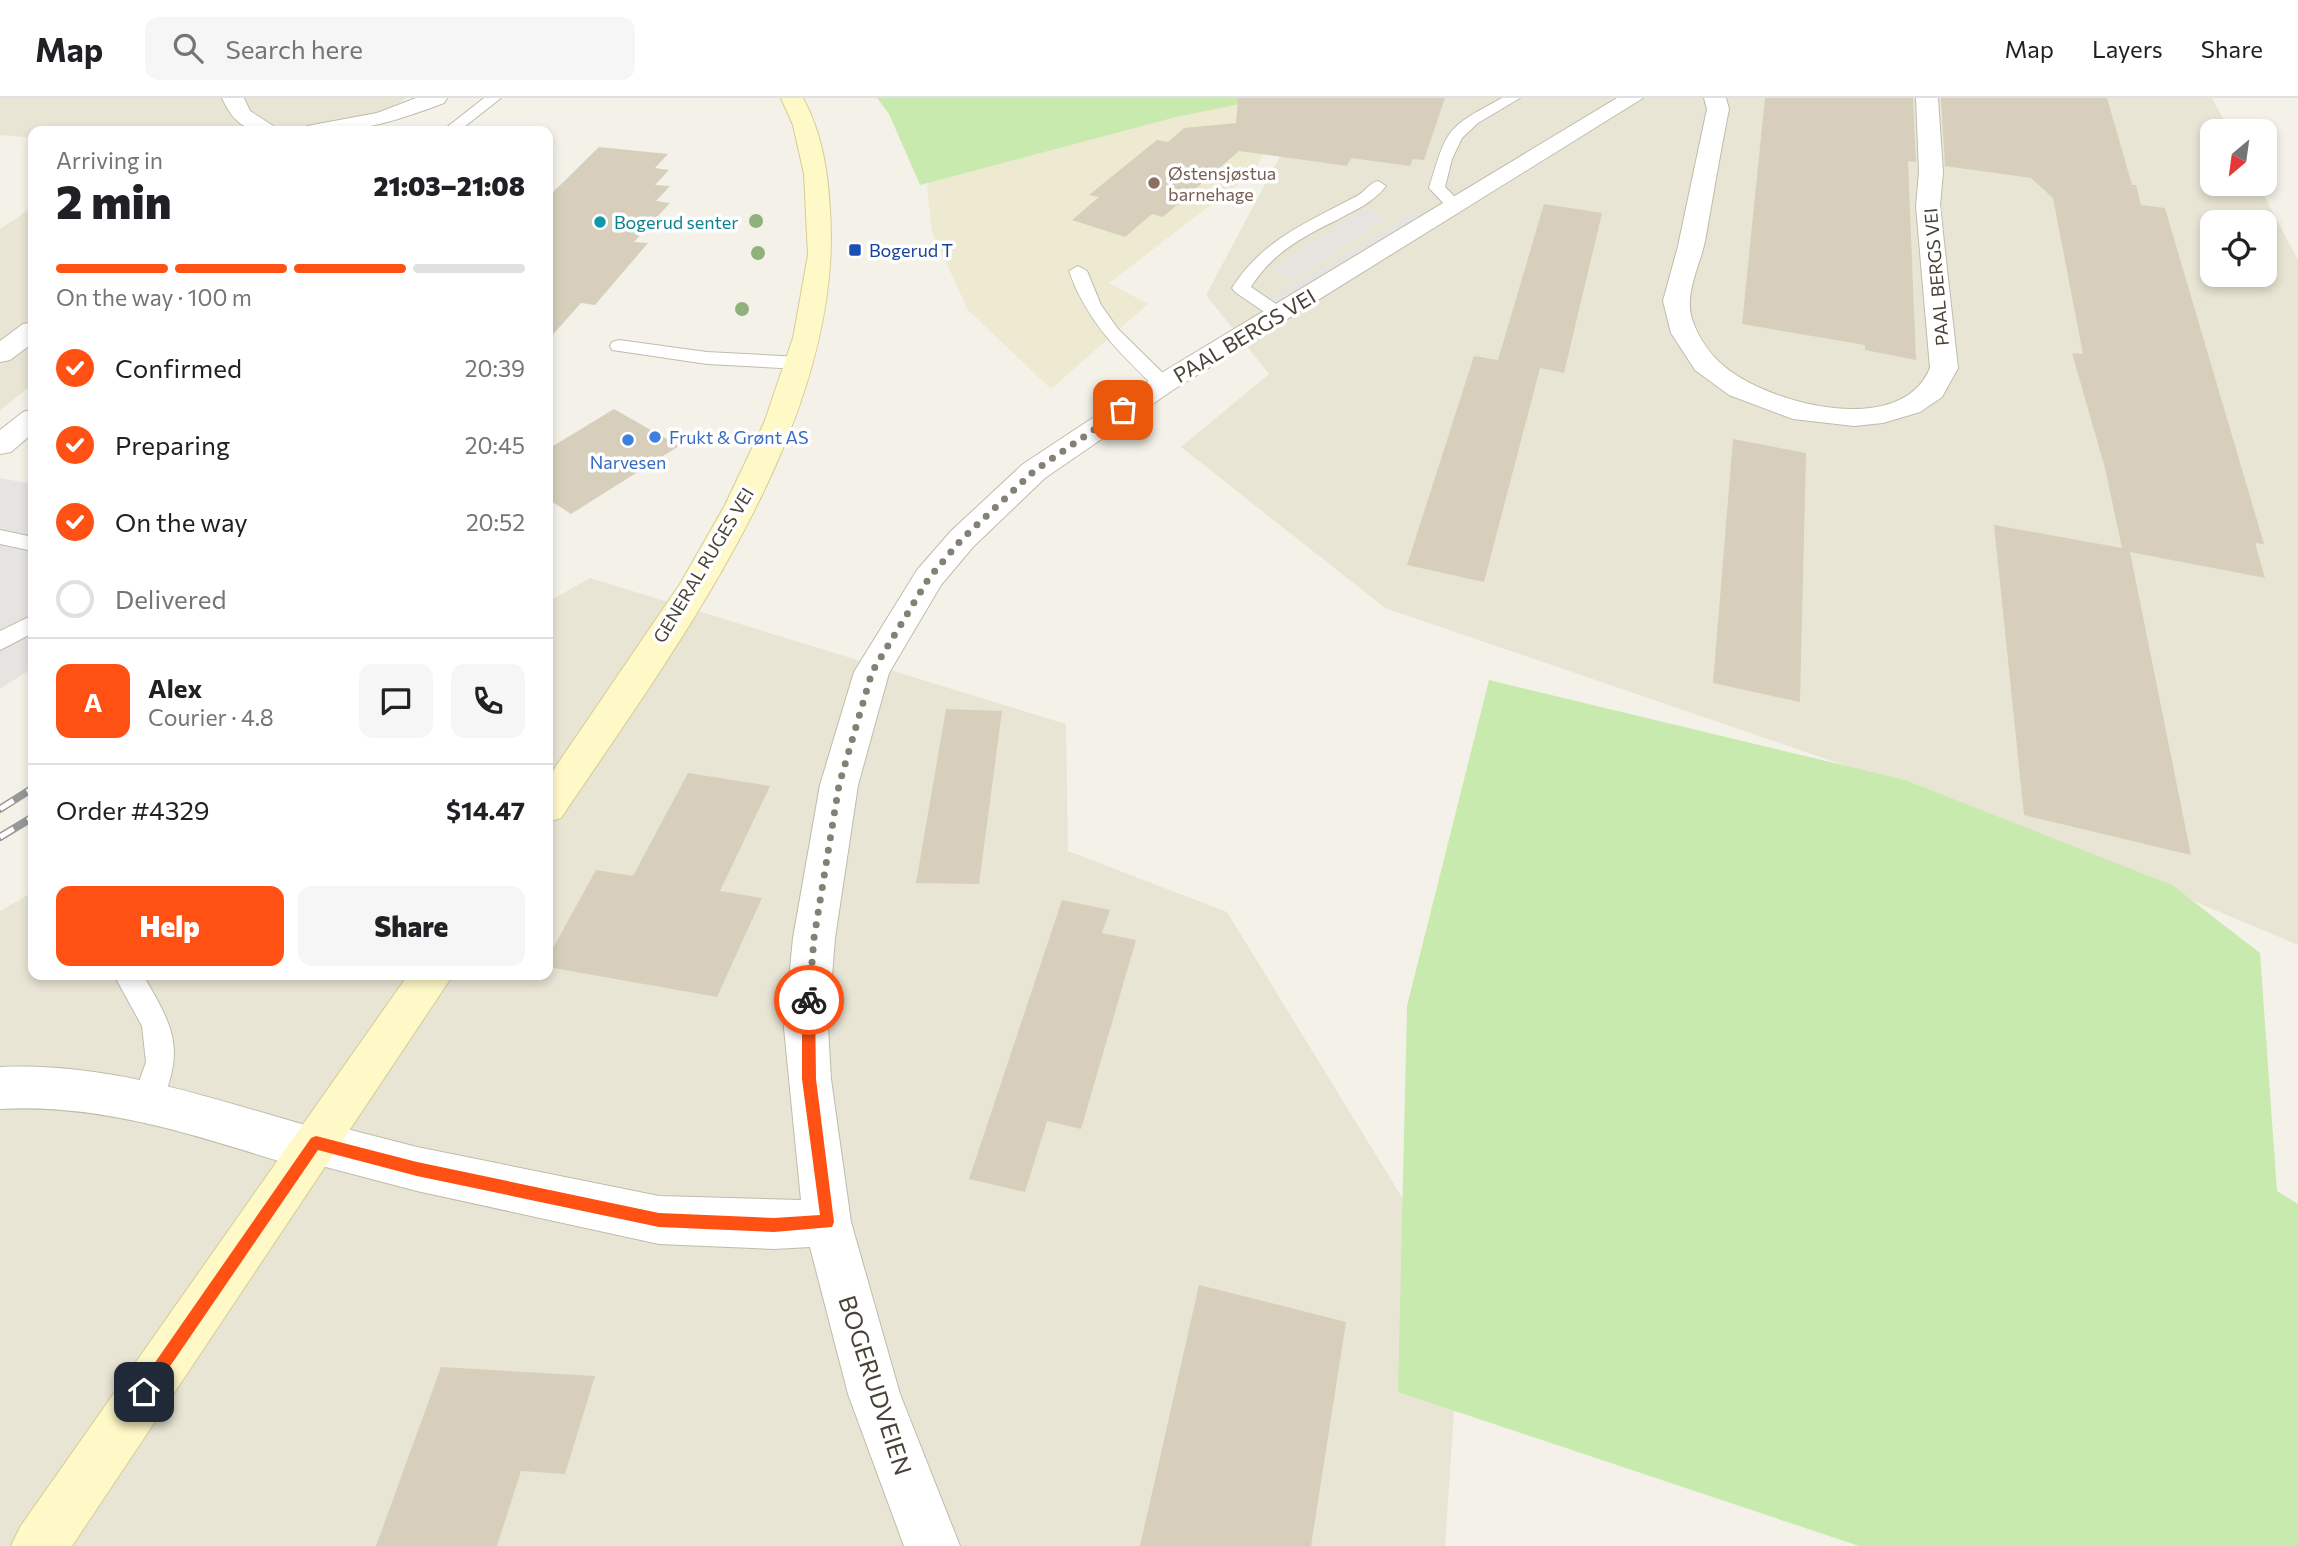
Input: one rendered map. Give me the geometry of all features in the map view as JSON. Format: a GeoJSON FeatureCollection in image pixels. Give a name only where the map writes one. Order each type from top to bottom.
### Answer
{"type":"FeatureCollection","features":[{"type":"Feature","properties":{"kind":"main road","name":"GENERAL RUGES VEI"},"geometry":{"type":"LineString","coordinates":[[553,799],[730,526],[785,410],[800,363],[816,288],[821,213],[804,126],[792,98]]}},
{"type":"Feature","properties":{"kind":"main road"},"geometry":{"type":"LineString","coordinates":[[39,1546],[429,980]]}},
{"type":"Feature","properties":{"kind":"street"},"geometry":{"type":"LineString","coordinates":[[233,98],[241,115],[261,126]]}},
{"type":"Feature","properties":{"kind":"street"},"geometry":{"type":"LineString","coordinates":[[344,126],[382,119],[437,98]]}},
{"type":"Feature","properties":{"kind":"street"},"geometry":{"type":"LineString","coordinates":[[403,126],[437,98]]}},
{"type":"Feature","properties":{"kind":"street","name":"PAAL BERGS VEI"},"geometry":{"type":"LineString","coordinates":[[827,1222],[809,1079],[806,1028],[810,976],[839,785],[872,672],[929,578],[1002,499],[1063,449],[1163,384],[1632,98]]}},
{"type":"Feature","properties":{"kind":"street","name":"PAAL BERGS VEI"},"geometry":{"type":"LineString","coordinates":[[1715,98],[1717,109],[1692,244],[1676,298],[1677,317],[1698,354],[1715,374],[1739,390],[1814,415],[1849,417],[1882,413],[1913,404],[1934,389],[1944,368],[1928,206],[1931,172],[1927,98]]}},
{"type":"Feature","properties":{"kind":"street"},"geometry":{"type":"LineString","coordinates":[[0,354],[28,334]]}},
{"type":"Feature","properties":{"kind":"street"},"geometry":{"type":"LineString","coordinates":[[0,445],[28,422]]}},
{"type":"Feature","properties":{"kind":"street"},"geometry":{"type":"LineString","coordinates":[[0,1088],[27,1085],[86,1090],[147,1102],[313,1146],[659,1220],[774,1225],[827,1222]]}},
{"type":"Feature","properties":{"kind":"street","name":"BOGERUDVEIEN"},"geometry":{"type":"LineString","coordinates":[[827,1222],[874,1394],[932,1546]]}},
{"type":"Feature","properties":{"kind":"lane"},"geometry":{"type":"LineString","coordinates":[[457,126],[494,98]]}},
{"type":"Feature","properties":{"kind":"lane"},"geometry":{"type":"LineString","coordinates":[[1455,206],[1437,188],[1445,155],[1456,132],[1471,120],[1513,98]]}},
{"type":"Feature","properties":{"kind":"lane"},"geometry":{"type":"LineString","coordinates":[[1279,314],[1241,288],[1247,275],[1283,243],[1367,197],[1378,186]]}},
{"type":"Feature","properties":{"kind":"lane"},"geometry":{"type":"LineString","coordinates":[[1077,271],[1095,315],[1163,384]]}},
{"type":"Feature","properties":{"kind":"lane"},"geometry":{"type":"LineString","coordinates":[[619,346],[707,358],[800,363]]}},
{"type":"Feature","properties":{"kind":"lane"},"geometry":{"type":"LineString","coordinates":[[0,537],[28,543]]}},
{"type":"Feature","properties":{"kind":"lane"},"geometry":{"type":"LineString","coordinates":[[0,642],[28,626]]}},
{"type":"Feature","properties":{"kind":"lane"},"geometry":{"type":"LineString","coordinates":[[131,980],[156,1024],[161,1062],[147,1102]]}},
{"type":"Feature","properties":{"kind":"shaded area"},"geometry":{"type":"Polygon","coordinates":[[[0,98],[406,98],[369,126],[28,126],[28,138],[0,135],[0,98]]]}},
{"type":"Feature","properties":{"kind":"shaded area"},"geometry":{"type":"Polygon","coordinates":[[[1291,98],[1254,172],[1109,283],[1148,304],[1051,389],[968,310],[932,232],[927,187],[950,126],[1129,103],[1291,98]]]}},
{"type":"Feature","properties":{"kind":"shaded area"},"geometry":{"type":"Polygon","coordinates":[[[1314,98],[2212,98],[2223,119],[2200,119],[2200,196],[2264,196],[2272,210],[2200,210],[2200,287],[2277,287],[2277,220],[2298,260],[2298,945],[1984,813],[1385,608],[1181,447],[1269,374],[1206,295],[1310,100],[1314,98]]]}},
{"type":"Feature","properties":{"kind":"shaded area"},"geometry":{"type":"Polygon","coordinates":[[[1364,209],[1385,218],[1292,280],[1270,271],[1364,209]]]}},
{"type":"Feature","properties":{"kind":"shaded area"},"geometry":{"type":"Polygon","coordinates":[[[28,210],[28,388],[0,410],[0,229],[28,210]]]}},
{"type":"Feature","properties":{"kind":"shaded area"},"geometry":{"type":"Polygon","coordinates":[[[1417,212],[1430,218],[1284,305],[1271,298],[1417,212]]]}},
{"type":"Feature","properties":{"kind":"shaded area"},"geometry":{"type":"Polygon","coordinates":[[[0,478],[28,483],[28,671],[0,689],[0,478]]]}},
{"type":"Feature","properties":{"kind":"shaded area"},"geometry":{"type":"Polygon","coordinates":[[[590,578],[1066,724],[1068,851],[1227,912],[1462,1295],[1445,1546],[0,1546],[0,911],[28,895],[28,980],[553,980],[553,599],[590,578]]]}},
{"type":"Feature","properties":{"kind":"green space"},"geometry":{"type":"Polygon","coordinates":[[[877,98],[1269,98],[1176,117],[920,185],[889,114],[877,98]]]}},
{"type":"Feature","properties":{"kind":"green space"},"geometry":{"type":"Polygon","coordinates":[[[1489,680],[1905,780],[2172,885],[2260,953],[2277,1191],[2298,1204],[2298,1546],[1859,1546],[1398,1392],[1407,1006],[1489,680]]]}},
{"type":"Feature","properties":{"kind":"building"},"geometry":{"type":"Polygon","coordinates":[[[1238,98],[1445,98],[1424,160],[1413,159],[1410,166],[1351,158],[1347,166],[1239,151],[1163,217],[1152,214],[1125,237],[1072,220],[1099,197],[1089,195],[1157,140],[1168,142],[1184,128],[1236,123],[1238,98]]]}},
{"type":"Feature","properties":{"kind":"building"},"geometry":{"type":"Polygon","coordinates":[[[1765,98],[1913,98],[1916,162],[1908,161],[1916,360],[1865,350],[1865,345],[1742,324],[1765,98]]]}},
{"type":"Feature","properties":{"kind":"building"},"geometry":{"type":"Polygon","coordinates":[[[1941,98],[2107,98],[2132,185],[2136,185],[2141,205],[2165,208],[2264,544],[2255,543],[2265,578],[2130,552],[2191,855],[2024,815],[1994,525],[2122,548],[2105,468],[2072,353],[2083,354],[2053,198],[2031,178],[1945,166],[1941,98]]]}},
{"type":"Feature","properties":{"kind":"building","name":"Bogerud senter"},"geometry":{"type":"Polygon","coordinates":[[[599,147],[668,154],[655,168],[669,170],[655,185],[670,186],[656,201],[670,203],[634,242],[648,243],[595,305],[581,303],[553,334],[553,192],[599,147]]]}},
{"type":"Feature","properties":{"kind":"building"},"geometry":{"type":"Polygon","coordinates":[[[1544,204],[1602,213],[1564,373],[1540,368],[1484,582],[1407,565],[1474,356],[1498,360],[1544,204]]]}},
{"type":"Feature","properties":{"kind":"building"},"geometry":{"type":"Polygon","coordinates":[[[614,409],[679,446],[571,514],[553,502],[553,446],[614,409]]]}},
{"type":"Feature","properties":{"kind":"building"},"geometry":{"type":"Polygon","coordinates":[[[1733,439],[1806,453],[1800,702],[1713,683],[1733,439]]]}},
{"type":"Feature","properties":{"kind":"building"},"geometry":{"type":"Polygon","coordinates":[[[946,709],[1002,711],[979,884],[916,883],[946,709]]]}},
{"type":"Feature","properties":{"kind":"building"},"geometry":{"type":"Polygon","coordinates":[[[688,773],[770,786],[720,891],[762,898],[717,997],[553,968],[553,948],[596,870],[633,876],[688,773]]]}},
{"type":"Feature","properties":{"kind":"building"},"geometry":{"type":"Polygon","coordinates":[[[1062,900],[1110,910],[1102,933],[1136,940],[1081,1129],[1047,1121],[1025,1192],[969,1179],[1062,900]]]}},
{"type":"Feature","properties":{"kind":"building"},"geometry":{"type":"Polygon","coordinates":[[[1199,1285],[1346,1322],[1311,1546],[1140,1546],[1199,1285]]]}},
{"type":"Feature","properties":{"kind":"building"},"geometry":{"type":"Polygon","coordinates":[[[441,1367],[595,1376],[565,1474],[521,1471],[497,1546],[376,1546],[441,1367]]]}},
{"type":"Feature","properties":{"kind":"railway"},"geometry":{"type":"LineString","coordinates":[[0,809],[28,791]]}},
{"type":"Feature","properties":{"kind":"railway"},"geometry":{"type":"LineString","coordinates":[[0,837],[28,820]]}},
{"type":"Feature","properties":{"kind":"way so far"},"geometry":{"type":"LineString","coordinates":[[809,1000],[814,938],[839,785],[872,672],[929,578],[961,540],[1034,471],[1123,410]]}},
{"type":"Feature","properties":{"kind":"place","name":"Østensjøstua barnehage"},"geometry":{"type":"Point","coordinates":[1154,183]}},
{"type":"Feature","properties":{"kind":"place","name":"Bogerud senter"},"geometry":{"type":"Point","coordinates":[600,222]}},
{"type":"Feature","properties":{"kind":"place","name":"Bogerud T"},"geometry":{"type":"Point","coordinates":[855,250]}},
{"type":"Feature","properties":{"kind":"place","name":"Frukt & Grønt AS"},"geometry":{"type":"Point","coordinates":[655,437]}},
{"type":"Feature","properties":{"kind":"place","name":"Narvesen"},"geometry":{"type":"Point","coordinates":[628,440]}},
{"type":"Feature","properties":{"kind":"route"},"geometry":{"type":"LineString","coordinates":[[144,1392],[316,1143],[417,1169],[659,1220],[774,1225],[827,1222],[825,1188],[809,1079],[806,1028],[809,1000]]}}]}
